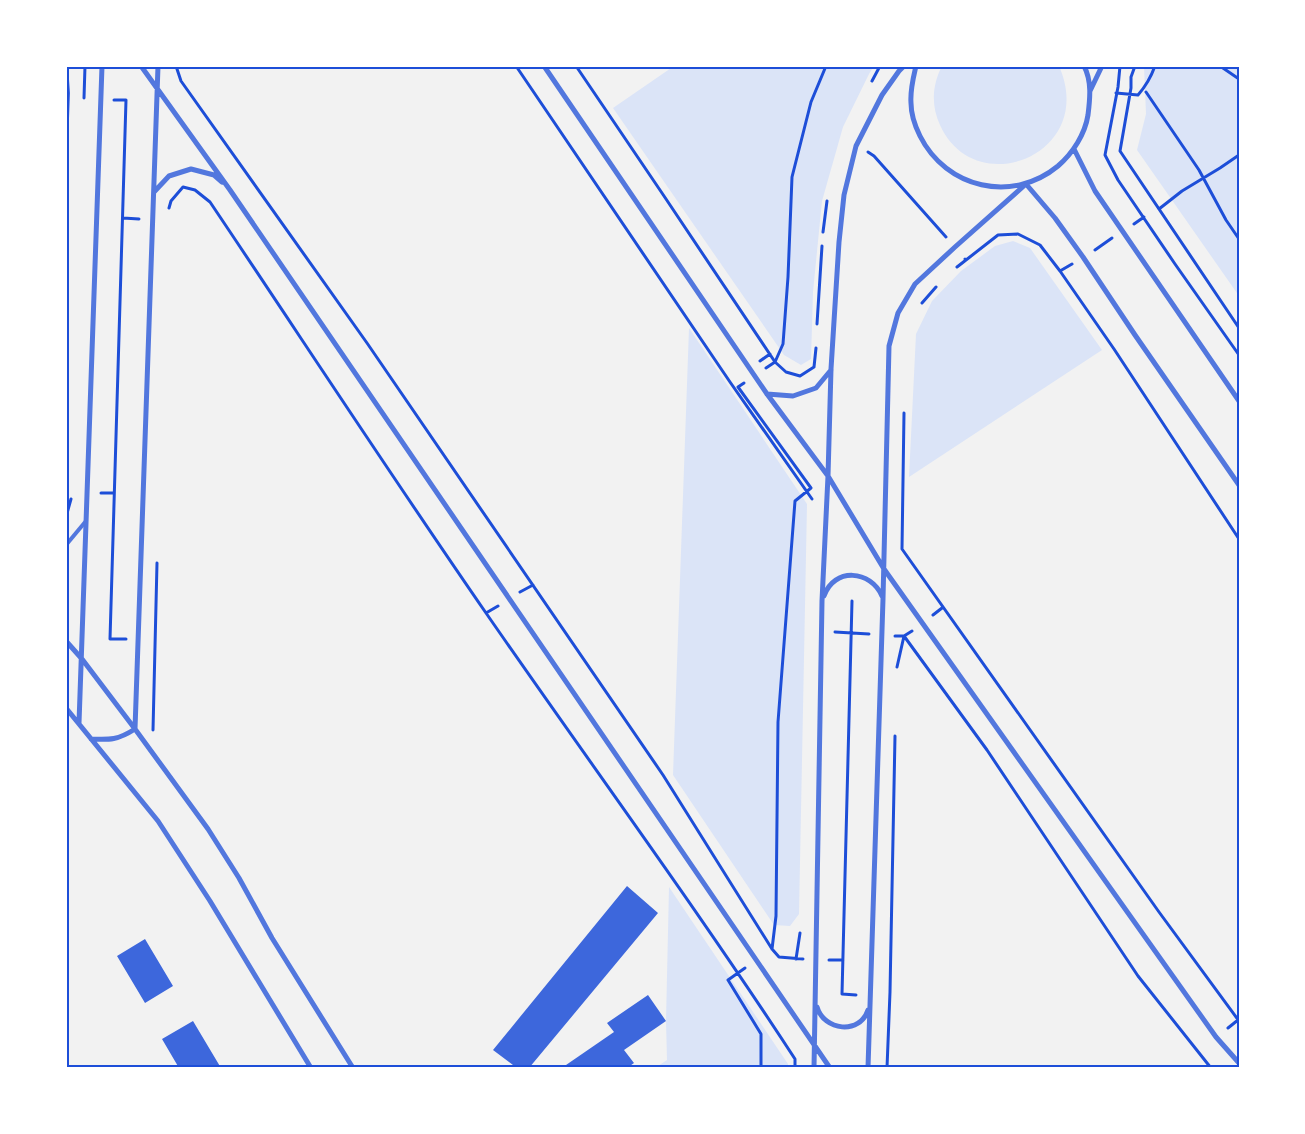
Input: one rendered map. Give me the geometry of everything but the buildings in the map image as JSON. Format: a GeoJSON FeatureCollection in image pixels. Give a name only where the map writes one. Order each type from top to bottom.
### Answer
{"type":"FeatureCollection","features":[{"type":"Feature","properties":{"kind":"street"},"geometry":{"type":"LineString","coordinates":[[79,724],[102,66]]}},
{"type":"Feature","properties":{"kind":"street"},"geometry":{"type":"LineString","coordinates":[[142,66],[230,190],[830,1068]]}},
{"type":"Feature","properties":{"kind":"street"},"geometry":{"type":"LineString","coordinates":[[135,730],[158,66]]}},
{"type":"Feature","properties":{"kind":"street"},"geometry":{"type":"LineString","coordinates":[[544,66],[767,394],[828,476],[884,569],[1211,1029],[1239,1063]]}},
{"type":"Feature","properties":{"kind":"street"},"geometry":{"type":"LineString","coordinates":[[814,1068],[822,601],[831,369],[844,195],[856,146],[882,95],[904,66]]}},
{"type":"Feature","properties":{"kind":"street"},"geometry":{"type":"LineString","coordinates":[[916,66],[911,83],[910,105],[915,128],[926,148],[940,164],[959,178],[981,185],[1003,187],[1026,184],[1040,178],[1064,161],[1074,150],[1086,125],[1090,98],[1087,71],[1084,66]]}},
{"type":"Feature","properties":{"kind":"street"},"geometry":{"type":"LineString","coordinates":[[1089,91],[1102,66]]}},
{"type":"Feature","properties":{"kind":"street"},"geometry":{"type":"LineString","coordinates":[[1074,150],[1095,191],[1239,401]]}},
{"type":"Feature","properties":{"kind":"street"},"geometry":{"type":"LineString","coordinates":[[153,192],[169,176],[191,170],[214,175],[230,190]]}},
{"type":"Feature","properties":{"kind":"street"},"geometry":{"type":"LineString","coordinates":[[1026,184],[1055,218],[1084,258],[1239,485]]}},
{"type":"Feature","properties":{"kind":"street"},"geometry":{"type":"LineString","coordinates":[[868,1068],[889,346],[898,313],[915,284],[1026,184]]}},
{"type":"Feature","properties":{"kind":"street"},"geometry":{"type":"LineString","coordinates":[[767,394],[793,396],[816,388],[831,369]]}},
{"type":"Feature","properties":{"kind":"street"},"geometry":{"type":"LineString","coordinates":[[822,601],[832,582],[841,577],[852,575],[862,576],[872,581],[879,589],[883,599]]}},
{"type":"Feature","properties":{"kind":"street"},"geometry":{"type":"LineString","coordinates":[[66,641],[82,659],[208,829],[239,878],[272,938],[353,1068]]}},
{"type":"Feature","properties":{"kind":"street"},"geometry":{"type":"LineString","coordinates":[[66,708],[158,821],[210,901],[311,1068]]}},
{"type":"Feature","properties":{"kind":"street"},"geometry":{"type":"LineString","coordinates":[[91,738],[108,740],[126,735],[135,730]]}},
{"type":"Feature","properties":{"kind":"street"},"geometry":{"type":"LineString","coordinates":[[815,1002],[822,1018],[829,1024],[837,1027],[855,1025],[862,1020],[870,1005]]}},
{"type":"Feature","properties":{"kind":"lane"},"geometry":{"type":"LineString","coordinates":[[66,545],[86,521]]}},
{"type":"Feature","properties":{"kind":"path"},"geometry":{"type":"LineString","coordinates":[[176,66],[181,81],[373,351],[663,775],[772,949]]}},
{"type":"Feature","properties":{"kind":"path"},"geometry":{"type":"LineString","coordinates":[[516,66],[730,382],[812,499]]}},
{"type":"Feature","properties":{"kind":"path"},"geometry":{"type":"LineString","coordinates":[[576,66],[775,362],[786,372],[800,376],[814,367],[816,346]]}},
{"type":"Feature","properties":{"kind":"path"},"geometry":{"type":"LineString","coordinates":[[760,1068],[761,1034],[728,980],[772,949],[776,916],[778,722],[793,520],[795,501],[811,488],[738,386],[775,362],[783,344],[792,177],[811,102],[826,66]]}},
{"type":"Feature","properties":{"kind":"path"},"geometry":{"type":"LineString","coordinates":[[872,82],[880,66]]}},
{"type":"Feature","properties":{"kind":"path"},"geometry":{"type":"LineString","coordinates":[[1120,66],[1105,155],[1118,180],[1239,355]]}},
{"type":"Feature","properties":{"kind":"path"},"geometry":{"type":"LineString","coordinates":[[1135,66],[1130,77],[1130,95],[1120,151],[1239,328]]}},
{"type":"Feature","properties":{"kind":"path"},"geometry":{"type":"LineString","coordinates":[[1116,93],[1138,95],[1155,66]]}},
{"type":"Feature","properties":{"kind":"path"},"geometry":{"type":"LineString","coordinates":[[1220,66],[1239,79]]}},
{"type":"Feature","properties":{"kind":"path"},"geometry":{"type":"LineString","coordinates":[[1146,92],[1199,170],[1202,179],[1239,239]]}},
{"type":"Feature","properties":{"kind":"path"},"geometry":{"type":"LineString","coordinates":[[84,100],[126,100],[110,639],[156,640]]}},
{"type":"Feature","properties":{"kind":"path"},"geometry":{"type":"LineString","coordinates":[[1159,209],[1182,191],[1239,155]]}},
{"type":"Feature","properties":{"kind":"path"},"geometry":{"type":"LineString","coordinates":[[169,209],[171,201],[183,187],[195,190],[210,202],[486,613],[738,972],[795,1058],[795,1068]]}},
{"type":"Feature","properties":{"kind":"path"},"geometry":{"type":"LineString","coordinates":[[823,232],[828,197]]}},
{"type":"Feature","properties":{"kind":"path"},"geometry":{"type":"LineString","coordinates":[[817,326],[822,241]]}},
{"type":"Feature","properties":{"kind":"path"},"geometry":{"type":"LineString","coordinates":[[953,272],[966,260]]}},
{"type":"Feature","properties":{"kind":"path"},"geometry":{"type":"LineString","coordinates":[[1060,271],[1114,349],[1239,539]]}},
{"type":"Feature","properties":{"kind":"path"},"geometry":{"type":"LineString","coordinates":[[922,304],[939,283]]}},
{"type":"Feature","properties":{"kind":"path"},"geometry":{"type":"LineString","coordinates":[[904,412],[902,549],[1159,912],[1239,1021]]}},
{"type":"Feature","properties":{"kind":"path"},"geometry":{"type":"LineString","coordinates":[[66,517],[73,491]]}},
{"type":"Feature","properties":{"kind":"path"},"geometry":{"type":"LineString","coordinates":[[153,732],[158,556]]}},
{"type":"Feature","properties":{"kind":"path"},"geometry":{"type":"LineString","coordinates":[[852,601],[842,994],[870,996]]}},
{"type":"Feature","properties":{"kind":"path"},"geometry":{"type":"LineString","coordinates":[[897,668],[904,636],[987,750],[1138,976],[1211,1068]]}},
{"type":"Feature","properties":{"kind":"path"},"geometry":{"type":"LineString","coordinates":[[887,1068],[896,727]]}},
{"type":"Feature","properties":{"kind":"path"},"geometry":{"type":"LineString","coordinates":[[796,959],[801,925]]}},
{"type":"Feature","properties":{"kind":"shaded area"},"geometry":{"type":"Polygon","coordinates":[[[674,66],[874,66],[843,127],[822,201],[813,292],[811,359],[801,365],[784,355],[613,108],[674,66]]]}},
{"type":"Feature","properties":{"kind":"shaded area"},"geometry":{"type":"Polygon","coordinates":[[[942,66],[1059,66],[1067,97],[1062,123],[1048,144],[1027,158],[1003,164],[979,161],[957,148],[937,118],[934,95],[936,81],[942,66]]]}},
{"type":"Feature","properties":{"kind":"shaded area"},"geometry":{"type":"Polygon","coordinates":[[[1144,66],[1239,66],[1239,296],[1137,150],[1146,114],[1144,66]]]}},
{"type":"Feature","properties":{"kind":"shaded area"},"geometry":{"type":"Polygon","coordinates":[[[1013,241],[1030,248],[1102,350],[909,477],[916,334],[932,301],[961,271],[995,246],[1013,241]]]}},
{"type":"Feature","properties":{"kind":"shaded area"},"geometry":{"type":"Polygon","coordinates":[[[689,328],[807,504],[799,914],[790,926],[774,925],[673,775],[689,328]]]}},
{"type":"Feature","properties":{"kind":"shaded area"},"geometry":{"type":"Polygon","coordinates":[[[669,887],[788,1064],[788,1068],[655,1068],[667,1060],[669,887]]]}}]}
